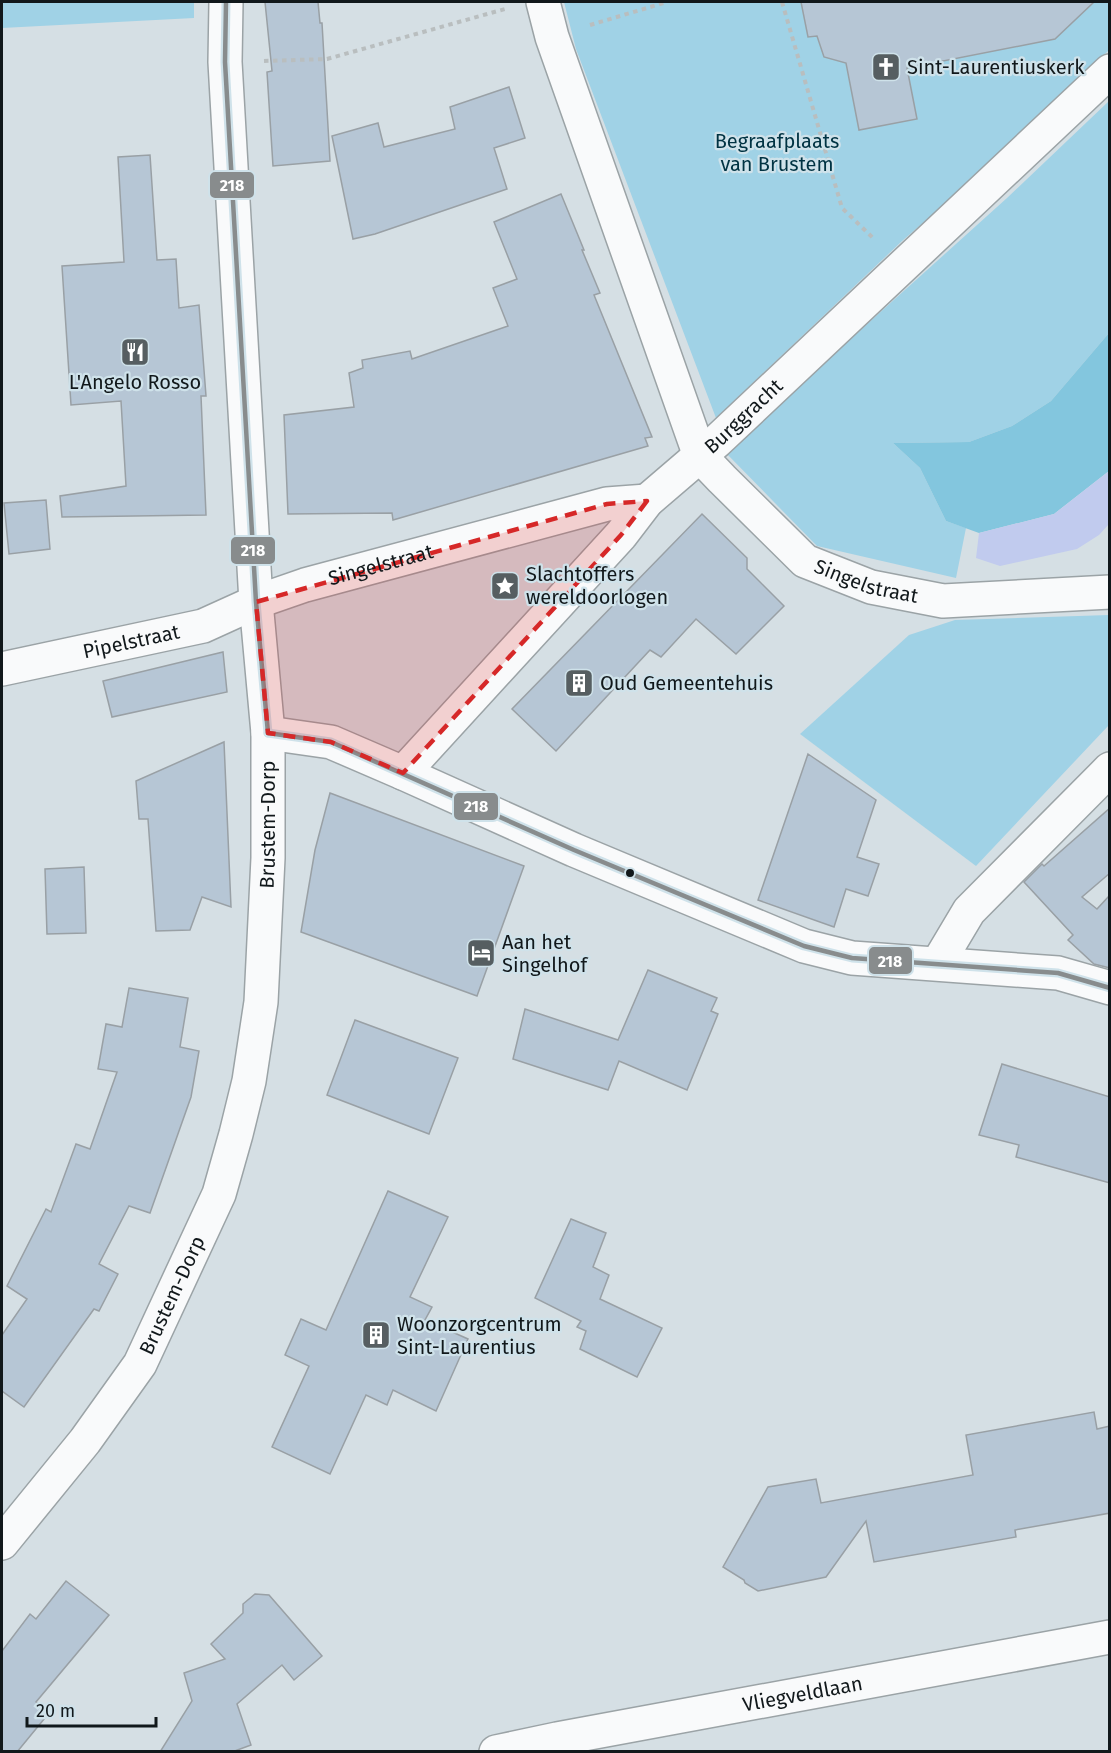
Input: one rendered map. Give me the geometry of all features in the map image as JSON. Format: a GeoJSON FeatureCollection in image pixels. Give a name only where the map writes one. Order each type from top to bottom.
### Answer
{"type":"FeatureCollection","features":[{"type":"Feature","properties":{"kind":"street","name":"Brustem-Dorp"},"geometry":{"type":"LineString","coordinates":[[2,1543],[85,1442],[140,1364],[219,1194],[249,1081],[261,1002],[268,858],[267,733],[256,602],[225,62],[226,2]]}},
{"type":"Feature","properties":{"kind":"street","name":"Burggracht"},"geometry":{"type":"LineString","coordinates":[[543,2],[552,37],[700,456],[1110,70]]}},
{"type":"Feature","properties":{"kind":"street"},"geometry":{"type":"LineString","coordinates":[[403,773],[621,535],[647,501],[700,456]]}},
{"type":"Feature","properties":{"kind":"street","name":"Singelstraat"},"geometry":{"type":"LineString","coordinates":[[700,456],[805,561],[871,588],[943,601],[1110,592]]}},
{"type":"Feature","properties":{"kind":"street","name":"Singelstraat"},"geometry":{"type":"LineString","coordinates":[[256,602],[305,585],[607,504],[647,501]]}},
{"type":"Feature","properties":{"kind":"street","name":"Pipelstraat"},"geometry":{"type":"LineString","coordinates":[[2,669],[203,626],[256,602]]}},
{"type":"Feature","properties":{"kind":"street"},"geometry":{"type":"LineString","coordinates":[[267,733],[331,742],[574,850],[804,946],[852,958],[1058,973],[1110,988]]}},
{"type":"Feature","properties":{"kind":"street"},"geometry":{"type":"LineString","coordinates":[[938,963],[969,911],[1110,769]]}},
{"type":"Feature","properties":{"kind":"street","name":"Vliegveldlaan"},"geometry":{"type":"LineString","coordinates":[[496,1752],[557,1738],[1110,1637]]}},
{"type":"Feature","properties":{"kind":"path"},"geometry":{"type":"LineString","coordinates":[[552,37],[667,2]]}},
{"type":"Feature","properties":{"kind":"path"},"geometry":{"type":"LineString","coordinates":[[782,2],[842,208],[903,266]]}},
{"type":"Feature","properties":{"kind":"path"},"geometry":{"type":"LineString","coordinates":[[225,62],[327,58],[510,8]]}},
{"type":"Feature","properties":{"kind":"highlighted area"},"geometry":{"type":"Polygon","coordinates":[[[647,501],[621,535],[403,773],[331,742],[268,733],[256,602],[607,504],[647,501]]]}},
{"type":"Feature","properties":{"kind":"green space"},"geometry":{"type":"Polygon","coordinates":[[[2,2],[194,2],[194,18],[2,28],[2,2]]]}},
{"type":"Feature","properties":{"kind":"green space","name":"Begraafplaats van Brustem"},"geometry":{"type":"Polygon","coordinates":[[[564,2],[1109,2],[1109,50],[1029,131],[902,241],[716,418],[576,49],[564,2]]]}},
{"type":"Feature","properties":{"kind":"green space"},"geometry":{"type":"Polygon","coordinates":[[[1109,101],[1109,333],[1051,401],[1012,426],[969,442],[893,443],[920,468],[946,521],[966,528],[956,578],[817,546],[725,452],[1007,198],[1109,101]]]}},
{"type":"Feature","properties":{"kind":"green space"},"geometry":{"type":"Polygon","coordinates":[[[1109,615],[1109,725],[976,866],[800,734],[909,635],[955,620],[1109,615]]]}},
{"type":"Feature","properties":{"kind":"shaded area"},"geometry":{"type":"Polygon","coordinates":[[[1109,333],[1109,471],[1054,514],[979,533],[946,521],[920,468],[893,443],[969,442],[1012,426],[1051,401],[1109,333]]]}},
{"type":"Feature","properties":{"kind":"shaded area"},"geometry":{"type":"Polygon","coordinates":[[[1109,471],[1109,524],[1099,535],[1077,549],[1000,566],[976,558],[979,533],[1054,514],[1109,471]]]}},
{"type":"Feature","properties":{"kind":"building"},"geometry":{"type":"Polygon","coordinates":[[[265,2],[318,2],[320,23],[322,23],[330,161],[273,166],[267,72],[272,71],[265,2]]]}},
{"type":"Feature","properties":{"kind":"building","name":"Sint-Laurentiuskerk"},"geometry":{"type":"Polygon","coordinates":[[[801,2],[1094,2],[1055,39],[907,68],[917,119],[859,130],[846,63],[824,57],[817,36],[808,37],[801,2]]]}},
{"type":"Feature","properties":{"kind":"building"},"geometry":{"type":"Polygon","coordinates":[[[509,87],[525,138],[494,148],[507,189],[375,234],[353,239],[332,136],[378,123],[384,147],[455,129],[450,107],[509,87]]]}},
{"type":"Feature","properties":{"kind":"building"},"geometry":{"type":"Polygon","coordinates":[[[150,155],[157,260],[176,259],[179,308],[199,305],[206,396],[201,396],[206,515],[62,517],[60,496],[126,486],[121,401],[71,405],[62,266],[124,262],[118,157],[150,155]]]}},
{"type":"Feature","properties":{"kind":"building"},"geometry":{"type":"Polygon","coordinates":[[[561,194],[600,293],[594,295],[652,437],[645,438],[648,446],[393,520],[392,513],[288,514],[284,415],[354,407],[349,373],[363,368],[362,360],[410,351],[412,359],[508,326],[493,288],[517,279],[494,222],[561,194]]]}},
{"type":"Feature","properties":{"kind":"building"},"geometry":{"type":"Polygon","coordinates":[[[46,500],[50,549],[9,554],[4,503],[46,500]]]}},
{"type":"Feature","properties":{"kind":"building"},"geometry":{"type":"Polygon","coordinates":[[[702,514],[747,558],[747,569],[784,606],[736,654],[696,619],[661,657],[650,650],[556,751],[512,709],[702,514]]]}},
{"type":"Feature","properties":{"kind":"building"},"geometry":{"type":"Polygon","coordinates":[[[223,652],[227,692],[112,717],[103,681],[223,652]]]}},
{"type":"Feature","properties":{"kind":"building"},"geometry":{"type":"Polygon","coordinates":[[[224,742],[231,907],[202,897],[190,930],[156,931],[148,819],[139,819],[136,781],[224,742]]]}},
{"type":"Feature","properties":{"kind":"building"},"geometry":{"type":"Polygon","coordinates":[[[808,754],[876,800],[857,857],[879,864],[868,896],[846,889],[834,927],[758,900],[808,754]]]}},
{"type":"Feature","properties":{"kind":"building"},"geometry":{"type":"Polygon","coordinates":[[[330,793],[524,866],[477,996],[301,932],[315,850],[330,793]]]}},
{"type":"Feature","properties":{"kind":"building"},"geometry":{"type":"Polygon","coordinates":[[[1110,808],[1110,873],[1082,897],[1097,909],[1110,895],[1110,968],[1094,964],[1068,940],[1073,935],[1024,882],[1042,864],[1044,866],[1110,808]]]}},
{"type":"Feature","properties":{"kind":"building"},"geometry":{"type":"Polygon","coordinates":[[[84,867],[86,933],[47,934],[45,869],[84,867]]]}},
{"type":"Feature","properties":{"kind":"building"},"geometry":{"type":"Polygon","coordinates":[[[648,970],[717,998],[711,1011],[718,1014],[687,1090],[619,1061],[608,1090],[513,1059],[525,1009],[618,1040],[648,970]]]}},
{"type":"Feature","properties":{"kind":"building"},"geometry":{"type":"Polygon","coordinates":[[[129,988],[188,998],[180,1047],[199,1051],[191,1097],[150,1213],[129,1206],[99,1264],[118,1274],[99,1311],[94,1309],[24,1407],[2,1391],[2,1335],[27,1299],[7,1286],[46,1209],[51,1212],[76,1144],[90,1149],[117,1072],[98,1069],[106,1024],[122,1027],[129,988]]]}},
{"type":"Feature","properties":{"kind":"building"},"geometry":{"type":"Polygon","coordinates":[[[355,1020],[458,1058],[429,1134],[327,1095],[355,1020]]]}},
{"type":"Feature","properties":{"kind":"building"},"geometry":{"type":"Polygon","coordinates":[[[1002,1064],[1110,1097],[1110,1183],[1016,1157],[1019,1145],[979,1135],[1002,1064]]]}},
{"type":"Feature","properties":{"kind":"building","name":"Woonzorgcentrum Sint-Laurentius"},"geometry":{"type":"Polygon","coordinates":[[[388,1191],[448,1217],[410,1297],[432,1307],[425,1320],[468,1339],[436,1411],[393,1390],[387,1405],[366,1395],[330,1474],[272,1447],[309,1366],[285,1355],[301,1319],[326,1330],[388,1191]]]}},
{"type":"Feature","properties":{"kind":"building"},"geometry":{"type":"Polygon","coordinates":[[[571,1219],[606,1233],[593,1267],[609,1275],[600,1299],[662,1328],[637,1377],[580,1349],[586,1331],[577,1327],[581,1321],[535,1298],[571,1219]]]}},
{"type":"Feature","properties":{"kind":"building"},"geometry":{"type":"Polygon","coordinates":[[[1094,1412],[1097,1429],[1110,1426],[1110,1513],[1015,1530],[1016,1537],[874,1562],[866,1521],[826,1577],[758,1591],[723,1567],[768,1487],[816,1479],[821,1503],[973,1475],[966,1435],[1094,1412]]]}},
{"type":"Feature","properties":{"kind":"building"},"geometry":{"type":"Polygon","coordinates":[[[66,1581],[109,1615],[36,1702],[49,1713],[17,1752],[2,1752],[2,1651],[30,1614],[36,1619],[66,1581]]]}},
{"type":"Feature","properties":{"kind":"building"},"geometry":{"type":"Polygon","coordinates":[[[255,1594],[269,1595],[322,1656],[294,1680],[282,1665],[237,1704],[251,1745],[232,1752],[160,1752],[192,1701],[184,1673],[225,1659],[211,1644],[243,1613],[243,1604],[255,1594]]]}},
{"type":"Feature","properties":{"kind":"transit line","name":"218"},"geometry":{"type":"LineString","coordinates":[[226,2],[225,62],[256,602],[268,733]]}},
{"type":"Feature","properties":{"kind":"transit line","name":"218"},"geometry":{"type":"LineString","coordinates":[[268,733],[331,742],[574,850],[804,946],[852,958],[1058,973],[1110,988]]}},
{"type":"Feature","properties":{"kind":"place","name":"Sint-Laurentiuskerk"},"geometry":{"type":"Point","coordinates":[886,67]}},
{"type":"Feature","properties":{"kind":"place","name":"L'Angelo Rosso"},"geometry":{"type":"Point","coordinates":[135,352]}},
{"type":"Feature","properties":{"kind":"place","name":"Slachtoffers wereldoorlogen"},"geometry":{"type":"Point","coordinates":[505,586]}},
{"type":"Feature","properties":{"kind":"place","name":"Oud Gemeentehuis"},"geometry":{"type":"Point","coordinates":[579,683]}},
{"type":"Feature","properties":{"kind":"place","name":"Aan het Singelhof"},"geometry":{"type":"Point","coordinates":[481,953]}},
{"type":"Feature","properties":{"kind":"place","name":"Woonzorgcentrum Sint-Laurentius"},"geometry":{"type":"Point","coordinates":[376,1335]}}]}
